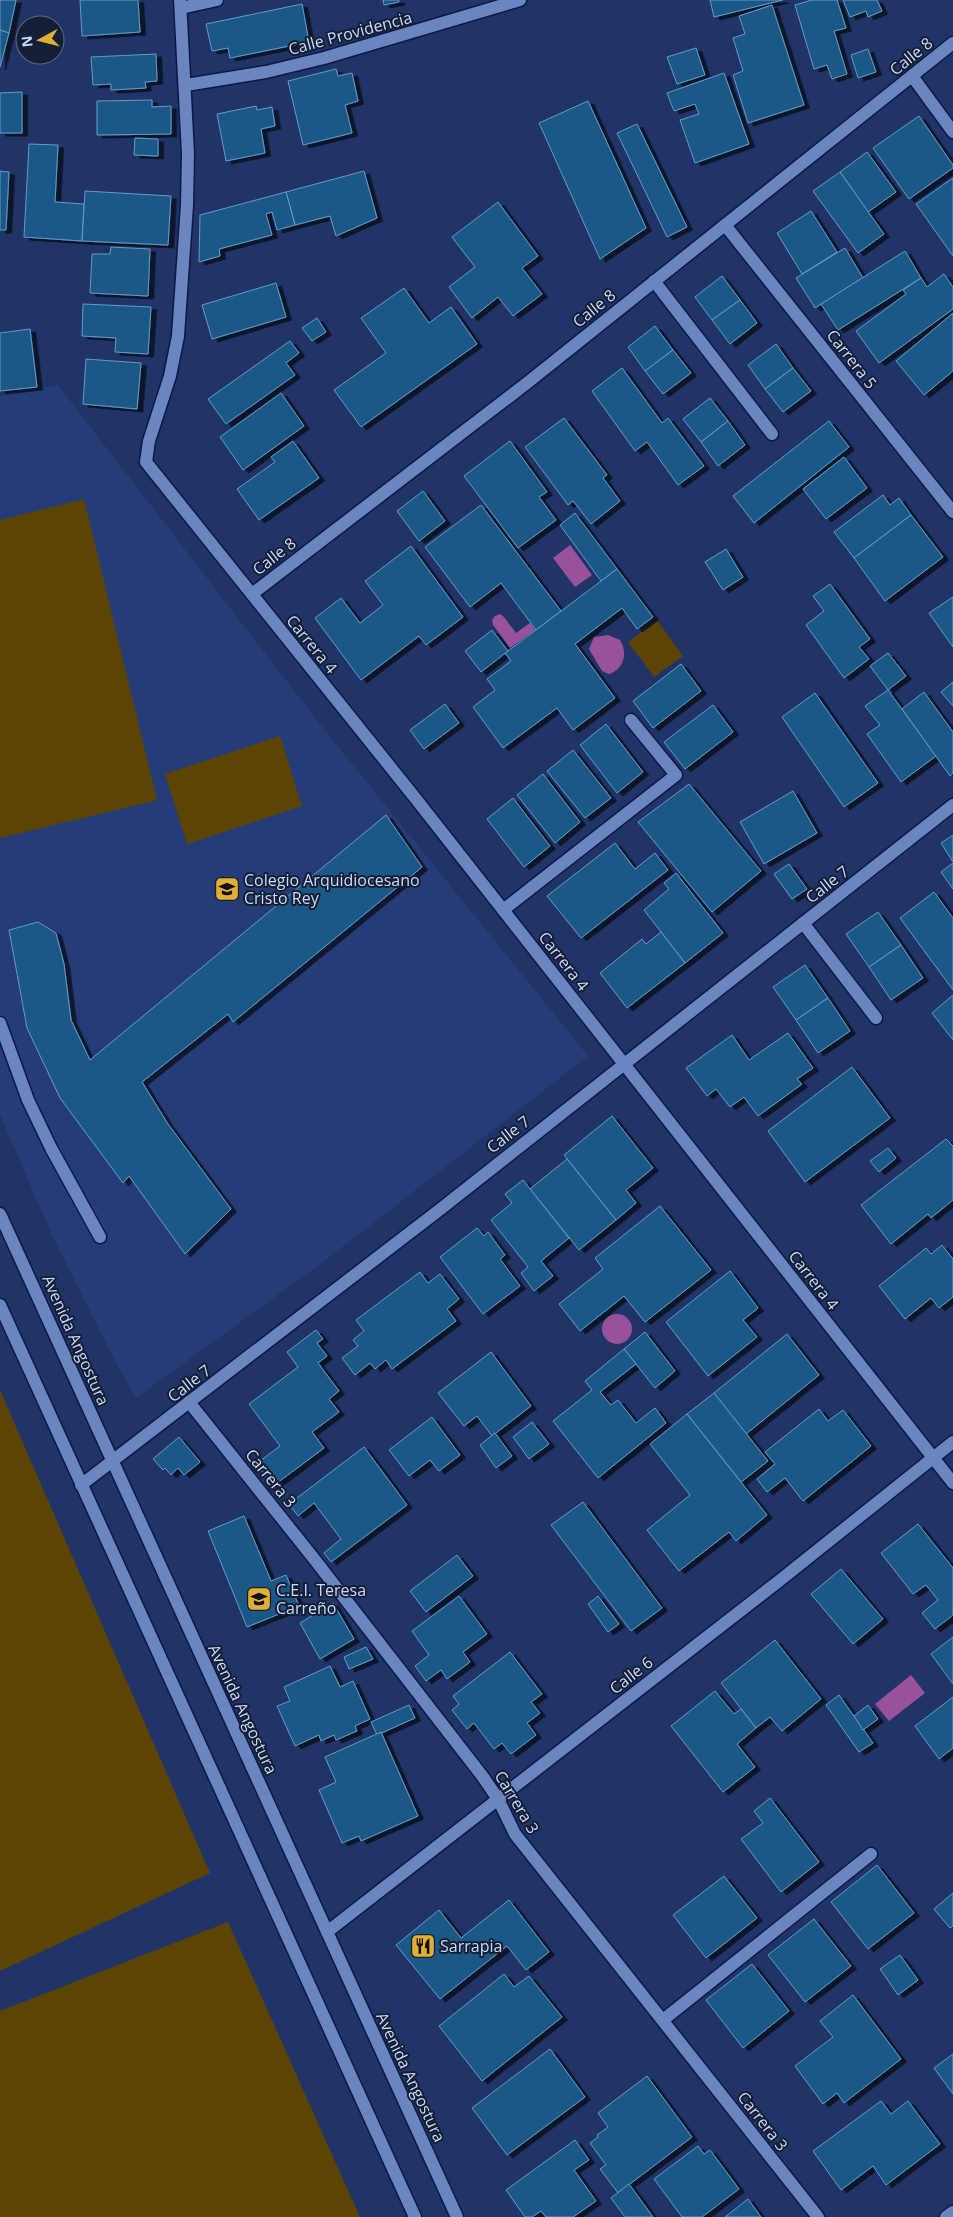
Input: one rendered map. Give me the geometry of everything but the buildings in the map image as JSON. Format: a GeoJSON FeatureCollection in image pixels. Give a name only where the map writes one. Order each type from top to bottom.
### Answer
{"type":"FeatureCollection","features":[{"type":"Feature","properties":{"kind":"street"},"geometry":{"type":"LineString","coordinates":[[186,85],[180,4],[217,0]]}},
{"type":"Feature","properties":{"kind":"street","name":"Calle Providencia"},"geometry":{"type":"LineString","coordinates":[[186,85],[266,72],[324,58],[520,0]]}},
{"type":"Feature","properties":{"kind":"street","name":"Calle 8"},"geometry":{"type":"LineString","coordinates":[[252,594],[527,383],[953,43]]}},
{"type":"Feature","properties":{"kind":"street"},"geometry":{"type":"LineString","coordinates":[[912,76],[953,132]]}},
{"type":"Feature","properties":{"kind":"street","name":"Carrera 4"},"geometry":{"type":"LineString","coordinates":[[186,85],[187,205],[178,336],[170,376],[149,441],[146,462],[503,910],[953,1483]]}},
{"type":"Feature","properties":{"kind":"street","name":"Carrera 5"},"geometry":{"type":"LineString","coordinates":[[725,225],[953,512]]}},
{"type":"Feature","properties":{"kind":"street"},"geometry":{"type":"LineString","coordinates":[[654,281],[772,434]]}},
{"type":"Feature","properties":{"kind":"street"},"geometry":{"type":"LineString","coordinates":[[503,910],[676,775],[631,720]]}},
{"type":"Feature","properties":{"kind":"street","name":"Calle 7"},"geometry":{"type":"LineString","coordinates":[[81,1486],[624,1064],[953,805]]}},
{"type":"Feature","properties":{"kind":"street"},"geometry":{"type":"LineString","coordinates":[[803,923],[876,1018]]}},
{"type":"Feature","properties":{"kind":"street"},"geometry":{"type":"LineString","coordinates":[[0,1023],[28,1100],[51,1148],[100,1237]]}},
{"type":"Feature","properties":{"kind":"street","name":"Avenida Angostura"},"geometry":{"type":"LineString","coordinates":[[0,1214],[457,2217]]}},
{"type":"Feature","properties":{"kind":"street"},"geometry":{"type":"LineString","coordinates":[[0,1305],[415,2217]]}},
{"type":"Feature","properties":{"kind":"street","name":"Carrera 3"},"geometry":{"type":"LineString","coordinates":[[190,1402],[316,1560],[498,1799],[515,1834],[818,2217]]}},
{"type":"Feature","properties":{"kind":"street","name":"Calle 6"},"geometry":{"type":"LineString","coordinates":[[327,1932],[953,1442]]}},
{"type":"Feature","properties":{"kind":"street"},"geometry":{"type":"LineString","coordinates":[[663,2020],[871,1854]]}},
{"type":"Feature","properties":{"kind":"street"},"geometry":{"type":"LineString","coordinates":[[946,2217],[953,2212]]}},
{"type":"Feature","properties":{"kind":"shaded area","name":"Colegio Arquidiocesano Cristo Rey"},"geometry":{"type":"Polygon","coordinates":[[[58,385],[319,723],[588,1056],[323,1262],[136,1398],[114,1359],[51,1233],[0,1115],[0,395],[58,385]]]}},
{"type":"Feature","properties":{"kind":"shaded area"},"geometry":{"type":"Polygon","coordinates":[[[84,499],[157,800],[0,838],[0,520],[84,499]]]}},
{"type":"Feature","properties":{"kind":"shaded area"},"geometry":{"type":"Polygon","coordinates":[[[570,545],[592,575],[575,587],[553,558],[570,545]]]}},
{"type":"Feature","properties":{"kind":"shaded area"},"geometry":{"type":"Polygon","coordinates":[[[500,614],[516,633],[530,623],[535,630],[510,648],[493,625],[492,620],[500,614]]]}},
{"type":"Feature","properties":{"kind":"shaded area"},"geometry":{"type":"Polygon","coordinates":[[[657,620],[683,656],[654,677],[628,642],[657,620]]]}},
{"type":"Feature","properties":{"kind":"shaded area"},"geometry":{"type":"Polygon","coordinates":[[[608,635],[620,640],[624,650],[621,664],[614,672],[609,674],[602,671],[589,649],[594,637],[608,635]]]}},
{"type":"Feature","properties":{"kind":"shaded area"},"geometry":{"type":"Polygon","coordinates":[[[280,736],[302,806],[187,844],[165,774],[280,736]]]}},
{"type":"Feature","properties":{"kind":"shaded area"},"geometry":{"type":"Polygon","coordinates":[[[617,1314],[628,1318],[632,1329],[628,1340],[617,1344],[606,1340],[602,1329],[606,1318],[617,1314]]]}},
{"type":"Feature","properties":{"kind":"shaded area"},"geometry":{"type":"Polygon","coordinates":[[[0,1390],[210,1873],[0,1971],[0,1390]]]}},
{"type":"Feature","properties":{"kind":"shaded area"},"geometry":{"type":"Polygon","coordinates":[[[911,1675],[925,1693],[889,1721],[875,1704],[911,1675]]]}},
{"type":"Feature","properties":{"kind":"shaded area"},"geometry":{"type":"Polygon","coordinates":[[[228,1922],[360,2217],[0,2217],[0,2011],[228,1922]]]}},
{"type":"Feature","properties":{"kind":"place","name":"Colegio Arquidiocesano Cristo Rey"},"geometry":{"type":"Point","coordinates":[227,889]}},
{"type":"Feature","properties":{"kind":"place","name":"C.E.I. Teresa Carreño"},"geometry":{"type":"Point","coordinates":[259,1599]}},
{"type":"Feature","properties":{"kind":"place","name":"Sarrapia"},"geometry":{"type":"Point","coordinates":[423,1946]}}]}
